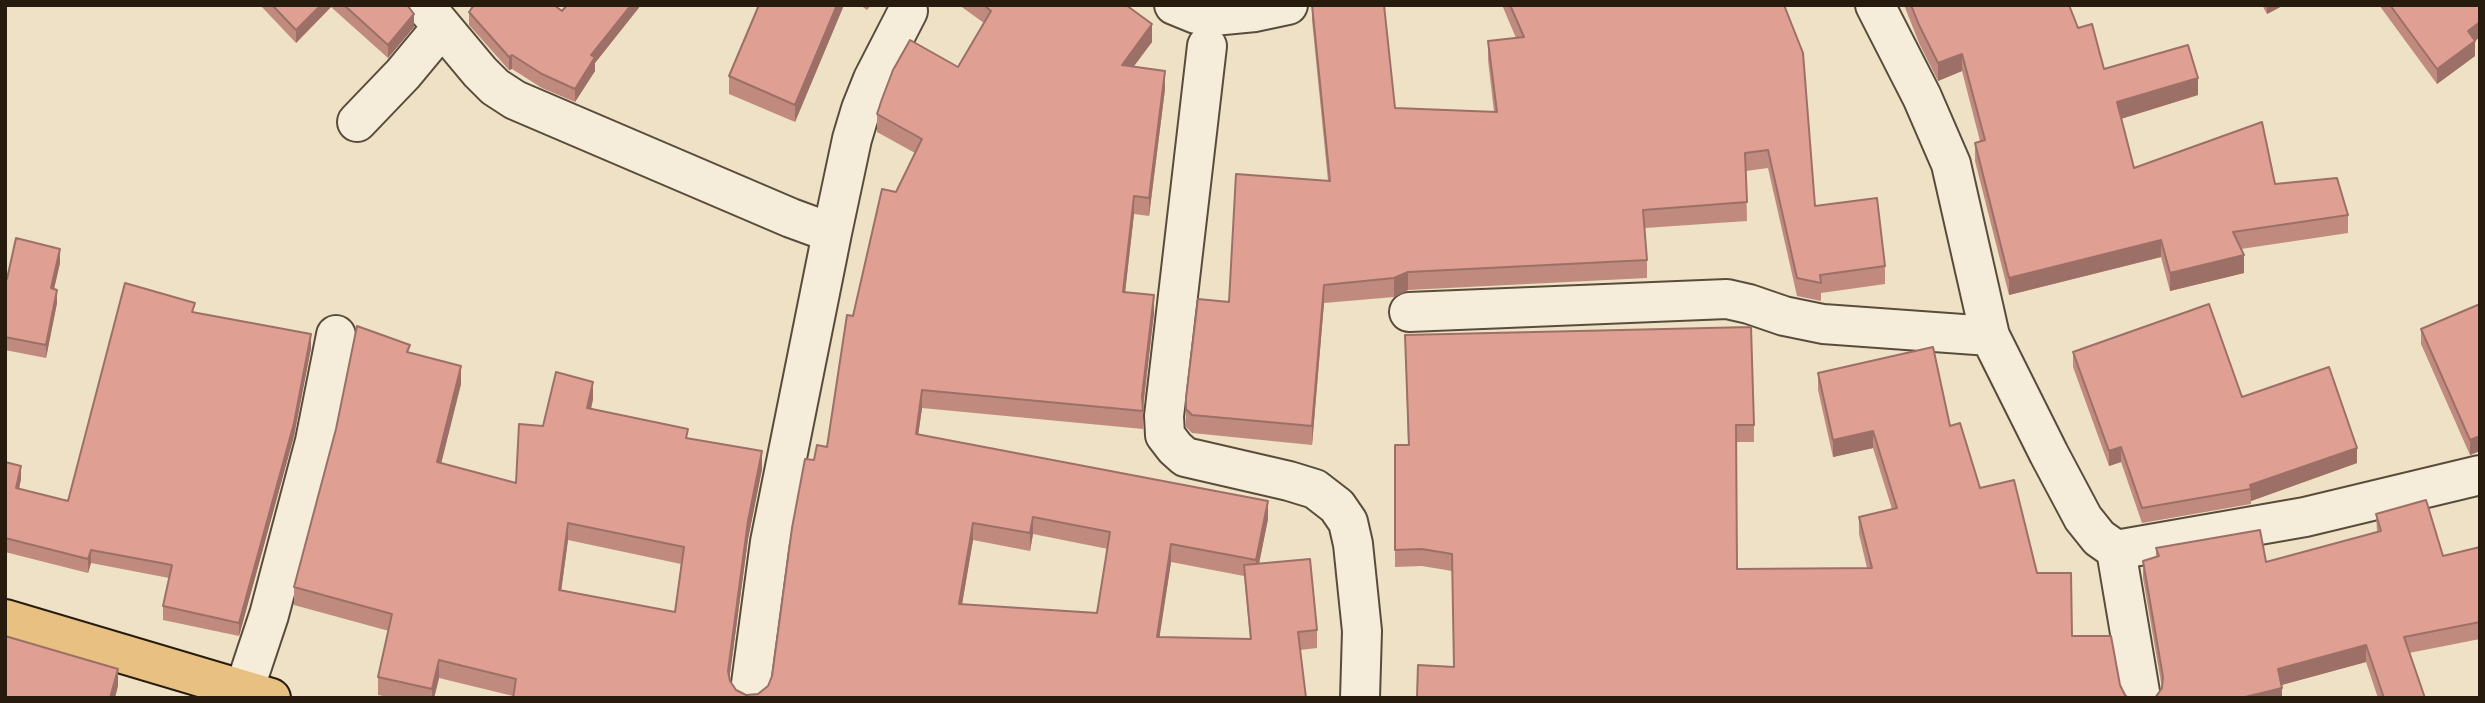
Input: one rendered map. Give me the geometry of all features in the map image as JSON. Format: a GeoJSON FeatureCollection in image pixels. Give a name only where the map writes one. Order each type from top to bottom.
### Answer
{"type":"FeatureCollection","features":[{"type":"Feature","properties":{"kind":"highway"},"geometry":{"type":"LineString","coordinates":[[5,619],[257,694]]}},
{"type":"Feature","properties":{"kind":"street"},"geometry":{"type":"LineString","coordinates":[[1174,5],[1196,14],[1213,16],[1255,12],[1288,5]]}},
{"type":"Feature","properties":{"kind":"street"},"geometry":{"type":"LineString","coordinates":[[1875,5],[1922,97],[1951,164],[1990,336],[2084,518],[2099,538],[2116,551],[2141,698]]}},
{"type":"Feature","properties":{"kind":"street"},"geometry":{"type":"LineString","coordinates":[[750,691],[770,542],[852,139],[873,79],[908,10]]}},
{"type":"Feature","properties":{"kind":"street"},"geometry":{"type":"LineString","coordinates":[[357,122],[402,74],[429,11],[495,87],[515,100],[832,233]]}},
{"type":"Feature","properties":{"kind":"street"},"geometry":{"type":"LineString","coordinates":[[1207,46],[1164,416],[1165,435],[1185,457],[1315,489],[1337,506],[1348,522],[1353,544],[1362,631],[1360,698]]}},
{"type":"Feature","properties":{"kind":"street"},"geometry":{"type":"LineString","coordinates":[[1409,312],[1727,299],[1823,324],[1990,336]]}},
{"type":"Feature","properties":{"kind":"street"},"geometry":{"type":"LineString","coordinates":[[257,694],[269,615],[315,441],[336,335]]}},
{"type":"Feature","properties":{"kind":"street"},"geometry":{"type":"LineString","coordinates":[[2116,551],[2305,517],[2480,475]]}},
{"type":"Feature","properties":{"kind":"building"},"geometry":{"type":"Polygon","coordinates":[[[272,5],[321,5],[296,30],[272,5]]]}},
{"type":"Feature","properties":{"kind":"building"},"geometry":{"type":"Polygon","coordinates":[[[344,5],[407,5],[414,14],[388,45],[344,5]]]}},
{"type":"Feature","properties":{"kind":"building"},"geometry":{"type":"Polygon","coordinates":[[[474,5],[554,5],[562,11],[567,5],[631,5],[591,55],[595,57],[575,89],[542,74],[512,55],[509,57],[469,12],[474,5]]]}},
{"type":"Feature","properties":{"kind":"building"},"geometry":{"type":"Polygon","coordinates":[[[759,5],[837,5],[795,105],[729,76],[759,5]]]}},
{"type":"Feature","properties":{"kind":"building"},"geometry":{"type":"Polygon","coordinates":[[[984,5],[1126,5],[1152,24],[1122,65],[1165,71],[1149,198],[1134,196],[1123,292],[1154,295],[1142,396],[1143,411],[922,390],[916,434],[1268,501],[1256,560],[1171,544],[1157,637],[1251,639],[1244,565],[1310,559],[1317,630],[1298,632],[1306,698],[513,698],[516,679],[439,660],[432,689],[378,677],[392,614],[294,587],[336,429],[357,326],[410,345],[407,352],[461,366],[437,462],[516,483],[519,424],[543,426],[556,372],[593,382],[587,408],[688,429],[686,438],[762,451],[748,521],[728,671],[736,690],[746,695],[758,694],[768,686],[772,676],[792,528],[805,459],[814,460],[817,445],[827,447],[847,315],[853,316],[882,189],[896,192],[922,139],[877,114],[893,70],[910,40],[958,67],[991,11],[984,5]],[[1033,517],[1030,533],[973,523],[959,604],[1097,613],[1110,532],[1033,517]],[[568,523],[559,590],[675,612],[684,547],[568,523]]]}},
{"type":"Feature","properties":{"kind":"building"},"geometry":{"type":"Polygon","coordinates":[[[1312,5],[1384,5],[1395,108],[1497,112],[1488,41],[1524,37],[1510,5],[1784,5],[1803,53],[1815,206],[1877,198],[1885,266],[1820,275],[1821,283],[1797,278],[1768,150],[1745,153],[1747,202],[1643,210],[1647,260],[1408,272],[1394,278],[1324,285],[1312,426],[1192,415],[1186,409],[1186,398],[1198,299],[1229,302],[1236,174],[1330,181],[1312,5]]]}},
{"type":"Feature","properties":{"kind":"building"},"geometry":{"type":"Polygon","coordinates":[[[1911,5],[2069,5],[2078,28],[2092,24],[2104,69],[2188,45],[2198,78],[2117,102],[2134,168],[2262,122],[2275,184],[2337,178],[2348,215],[2233,232],[2244,255],[2170,273],[2161,240],[2009,278],[1975,143],[1985,140],[1962,54],[1938,63],[1911,5]]]}},
{"type":"Feature","properties":{"kind":"building"},"geometry":{"type":"Polygon","coordinates":[[[2390,5],[2480,5],[2480,22],[2468,31],[2475,41],[2437,69],[2390,5]]]}},
{"type":"Feature","properties":{"kind":"building"},"geometry":{"type":"Polygon","coordinates":[[[16,238],[60,249],[51,288],[57,290],[46,345],[5,337],[5,279],[16,238]]]}},
{"type":"Feature","properties":{"kind":"building"},"geometry":{"type":"Polygon","coordinates":[[[125,283],[195,303],[192,312],[311,334],[294,423],[239,623],[163,606],[172,565],[91,550],[88,559],[5,538],[5,462],[21,466],[16,488],[68,501],[125,283]]]}},
{"type":"Feature","properties":{"kind":"building"},"geometry":{"type":"Polygon","coordinates":[[[2209,304],[2242,397],[2329,367],[2357,448],[2250,485],[2251,489],[2142,508],[2121,447],[2109,451],[2073,352],[2209,304]]]}},
{"type":"Feature","properties":{"kind":"building"},"geometry":{"type":"Polygon","coordinates":[[[2480,304],[2480,436],[2470,440],[2421,329],[2480,304]]]}},
{"type":"Feature","properties":{"kind":"building"},"geometry":{"type":"Polygon","coordinates":[[[1751,327],[1754,425],[1736,425],[1737,569],[1872,568],[1859,517],[1897,508],[1873,431],[1833,440],[1818,373],[1933,347],[1950,426],[1960,423],[1980,488],[2014,480],[2037,573],[2071,573],[2072,636],[2111,636],[2120,685],[2128,698],[1417,698],[1418,665],[1454,667],[1452,554],[1422,549],[1395,550],[1395,445],[1409,445],[1405,335],[1751,327]]]}},
{"type":"Feature","properties":{"kind":"building"},"geometry":{"type":"Polygon","coordinates":[[[2426,500],[2443,556],[2480,547],[2480,622],[2404,637],[2425,698],[2384,698],[2366,645],[2278,669],[2282,688],[2241,698],[2155,698],[2162,688],[2163,677],[2143,561],[2159,556],[2156,548],[2260,530],[2266,562],[2381,531],[2376,514],[2426,500]]]}},
{"type":"Feature","properties":{"kind":"building"},"geometry":{"type":"Polygon","coordinates":[[[5,636],[118,669],[110,698],[5,698],[5,636]]]}}]}
